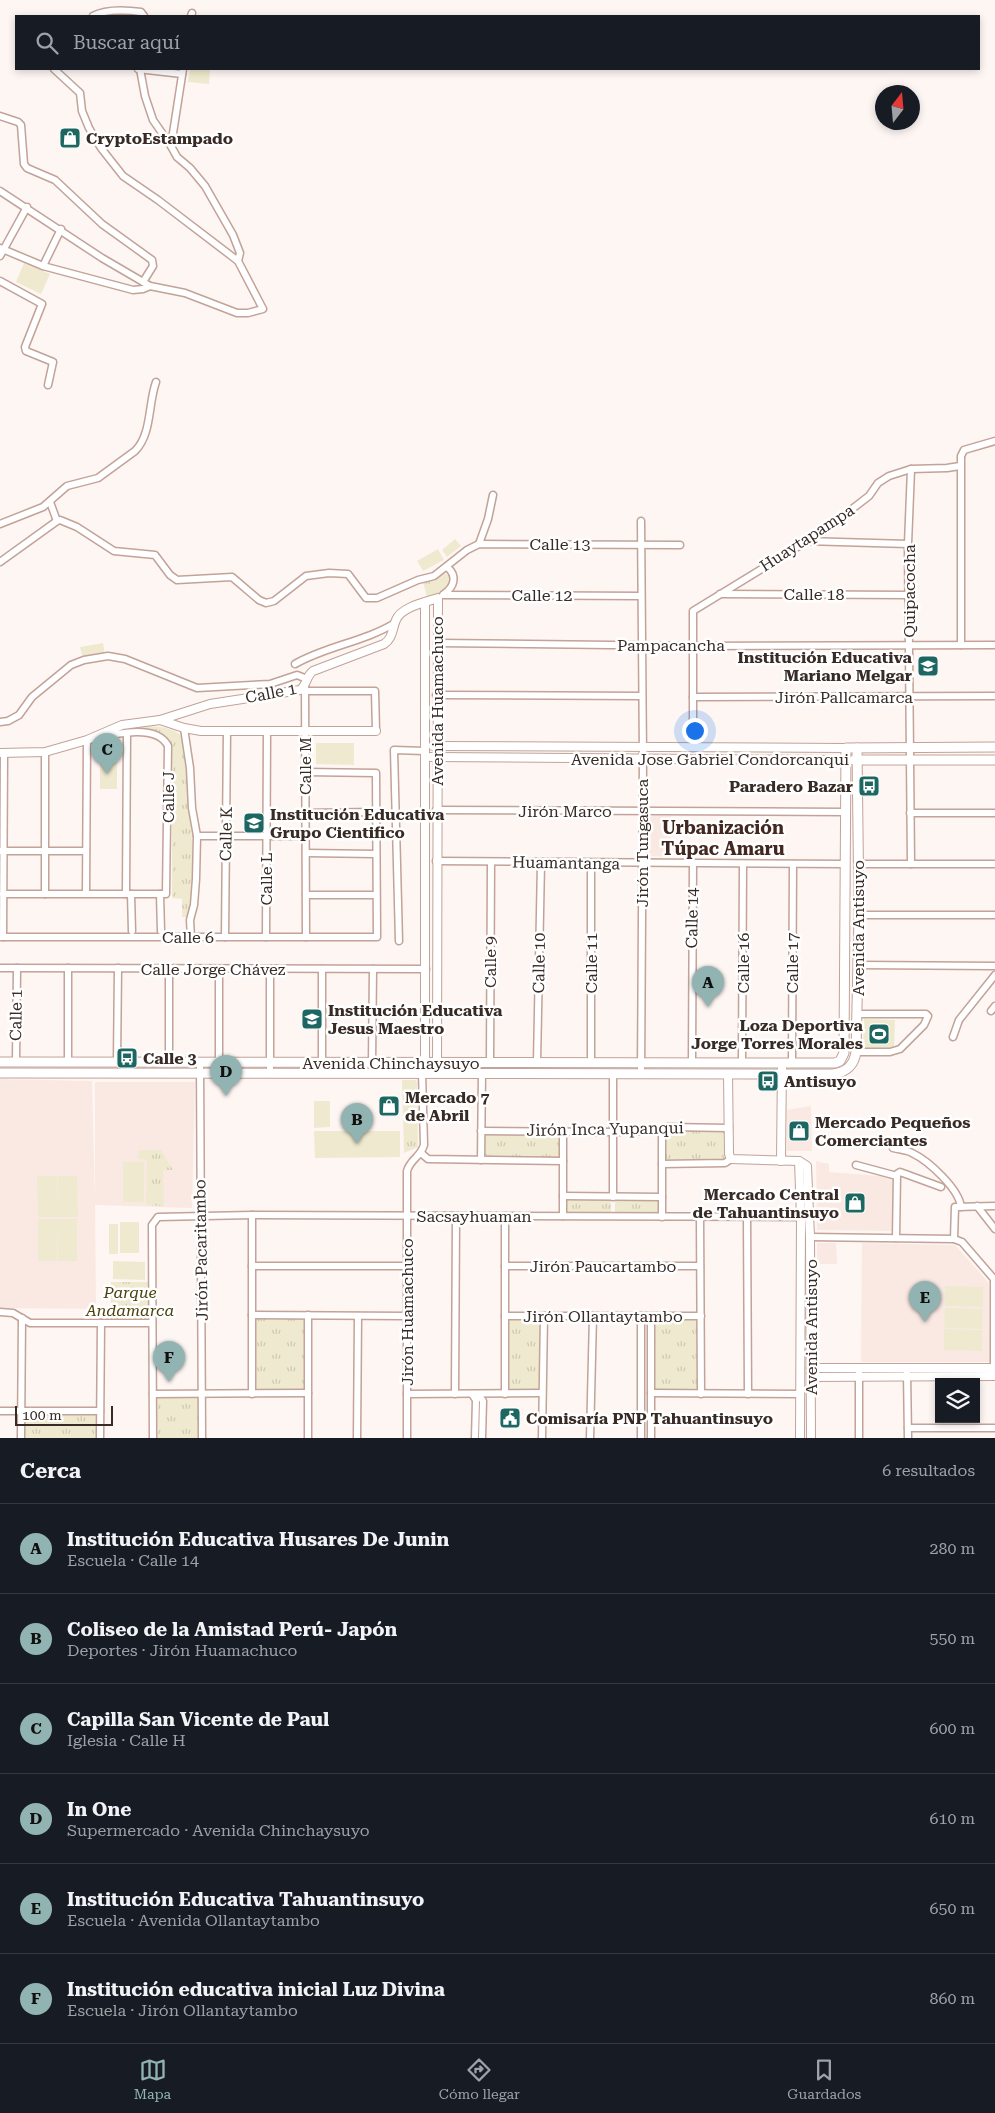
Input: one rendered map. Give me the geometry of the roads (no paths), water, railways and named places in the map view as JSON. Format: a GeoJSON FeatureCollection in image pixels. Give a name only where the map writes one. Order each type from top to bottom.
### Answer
{"type":"FeatureCollection","features":[{"type":"Feature","properties":{"kind":"main road","name":"Avenida Jose Gabriel Condorcanqui"},"geometry":{"type":"LineString","coordinates":[[846,748],[995,747]]}},
{"type":"Feature","properties":{"kind":"main road","name":"Avenida Antisuyo"},"geometry":{"type":"LineString","coordinates":[[782,1063],[835,1063],[843,1058],[846,748]]}},
{"type":"Feature","properties":{"kind":"main road","name":"Avenida Antisuyo"},"geometry":{"type":"LineString","coordinates":[[856,1052],[859,965],[857,748]]}},
{"type":"Feature","properties":{"kind":"main road","name":"Avenida Jose Gabriel Condorcanqui"},"geometry":{"type":"LineString","coordinates":[[846,760],[995,760]]}},
{"type":"Feature","properties":{"kind":"main road"},"geometry":{"type":"LineString","coordinates":[[782,1074],[840,1073],[853,1064],[856,1052]]}},
{"type":"Feature","properties":{"kind":"main road","name":"Avenida Chinchaysuyo"},"geometry":{"type":"LineString","coordinates":[[0,1062],[782,1063]]}},
{"type":"Feature","properties":{"kind":"main road","name":"Avenida Chinchaysuyo"},"geometry":{"type":"LineString","coordinates":[[0,1072],[782,1074]]}},
{"type":"Feature","properties":{"kind":"street"},"geometry":{"type":"LineString","coordinates":[[96,15],[103,12],[128,11],[141,12],[143,15]]}},
{"type":"Feature","properties":{"kind":"street"},"geometry":{"type":"LineString","coordinates":[[0,191],[61,229],[102,258],[150,286],[173,289],[237,313],[248,313],[264,309],[238,261],[165,205],[123,176],[101,148],[89,128],[82,112],[80,93],[55,70]]}},
{"type":"Feature","properties":{"kind":"street"},"geometry":{"type":"LineString","coordinates":[[140,70],[152,120],[177,157],[190,168],[204,186],[234,235],[240,253],[238,261]]}},
{"type":"Feature","properties":{"kind":"street"},"geometry":{"type":"LineString","coordinates":[[161,70],[182,71],[171,146]]}},
{"type":"Feature","properties":{"kind":"street"},"geometry":{"type":"LineString","coordinates":[[0,116],[18,122],[21,125],[24,164],[27,168],[55,180],[102,224],[152,260],[153,266],[143,282]]}},
{"type":"Feature","properties":{"kind":"street"},"geometry":{"type":"LineString","coordinates":[[27,207],[1,252],[43,266],[133,290],[143,290],[150,286]]}},
{"type":"Feature","properties":{"kind":"street"},"geometry":{"type":"LineString","coordinates":[[43,266],[61,229]]}},
{"type":"Feature","properties":{"kind":"street"},"geometry":{"type":"LineString","coordinates":[[0,281],[42,304],[25,347],[26,351],[53,362],[48,385]]}},
{"type":"Feature","properties":{"kind":"street"},"geometry":{"type":"LineString","coordinates":[[0,524],[50,502],[67,486],[93,481],[108,472],[140,446],[146,434],[156,382]]}},
{"type":"Feature","properties":{"kind":"street"},"geometry":{"type":"LineString","coordinates":[[961,645],[961,456],[964,450],[995,441]]}},
{"type":"Feature","properties":{"kind":"street","name":"Huaytapampa"},"geometry":{"type":"LineString","coordinates":[[693,646],[693,611],[822,532],[856,507],[883,480],[911,469],[960,466]]}},
{"type":"Feature","properties":{"kind":"street","name":"Quipacocha"},"geometry":{"type":"LineString","coordinates":[[911,469],[908,544],[911,864]]}},
{"type":"Feature","properties":{"kind":"street"},"geometry":{"type":"LineString","coordinates":[[57,521],[78,527],[114,551],[155,555],[170,575],[177,580],[232,577],[259,600],[266,603],[274,601],[306,576],[341,572],[348,574],[366,598],[372,599],[418,580],[434,576],[467,550],[479,544],[488,519],[493,495]]}},
{"type":"Feature","properties":{"kind":"street"},"geometry":{"type":"LineString","coordinates":[[50,502],[57,521]]}},
{"type":"Feature","properties":{"kind":"street"},"geometry":{"type":"LineString","coordinates":[[0,562],[57,521]]}},
{"type":"Feature","properties":{"kind":"street","name":"Jirón Tungasuca"},"geometry":{"type":"LineString","coordinates":[[641,521],[643,759],[641,1074]]}},
{"type":"Feature","properties":{"kind":"street"},"geometry":{"type":"LineString","coordinates":[[806,542],[908,544]]}},
{"type":"Feature","properties":{"kind":"street","name":"Calle 13"},"geometry":{"type":"LineString","coordinates":[[479,544],[680,545]]}},
{"type":"Feature","properties":{"kind":"street"},"geometry":{"type":"LineString","coordinates":[[440,596],[450,589],[454,581],[453,574],[447,567]]}},
{"type":"Feature","properties":{"kind":"street","name":"Calle 18"},"geometry":{"type":"LineString","coordinates":[[719,594],[909,595]]}},
{"type":"Feature","properties":{"kind":"street","name":"Calle 12"},"geometry":{"type":"LineString","coordinates":[[440,596],[641,596]]}},
{"type":"Feature","properties":{"kind":"street","name":"Calle 1"},"geometry":{"type":"LineString","coordinates":[[2,753],[45,752],[87,740],[122,726],[160,720],[205,705],[300,690],[306,685],[309,674],[317,669],[384,644],[390,637],[398,615],[403,611],[440,596]]}},
{"type":"Feature","properties":{"kind":"street","name":"Avenida Huamachuco"},"geometry":{"type":"LineString","coordinates":[[436,1073],[436,695],[440,596]]}},
{"type":"Feature","properties":{"kind":"street","name":"Avenida Huamachuco"},"geometry":{"type":"LineString","coordinates":[[423,1073],[425,1062],[426,968],[425,603]]}},
{"type":"Feature","properties":{"kind":"street"},"geometry":{"type":"LineString","coordinates":[[294,664],[309,656],[376,633],[395,623]]}},
{"type":"Feature","properties":{"kind":"street","name":"Pampacancha"},"geometry":{"type":"LineString","coordinates":[[437,643],[693,646],[995,645]]}},
{"type":"Feature","properties":{"kind":"street"},"geometry":{"type":"LineString","coordinates":[[692,748],[693,646]]}},
{"type":"Feature","properties":{"kind":"street"},"geometry":{"type":"LineString","coordinates":[[0,722],[8,721],[19,715],[32,697],[65,669],[94,658],[119,657],[191,686],[205,689],[270,684],[298,675],[306,685],[376,691],[376,731]]}},
{"type":"Feature","properties":{"kind":"street","name":"Calle M"},"geometry":{"type":"LineString","coordinates":[[306,685],[306,937]]}},
{"type":"Feature","properties":{"kind":"street"},"geometry":{"type":"LineString","coordinates":[[436,695],[641,696]]}},
{"type":"Feature","properties":{"kind":"street","name":"Jirón Pallcamarca"},"geometry":{"type":"LineString","coordinates":[[693,697],[995,696]]}},
{"type":"Feature","properties":{"kind":"street","name":"Calle 1"},"geometry":{"type":"LineString","coordinates":[[160,720],[184,728],[201,731],[376,731]]}},
{"type":"Feature","properties":{"kind":"street"},"geometry":{"type":"LineString","coordinates":[[184,728],[190,768],[192,808],[197,836],[194,905],[190,920],[191,937]]}},
{"type":"Feature","properties":{"kind":"street","name":"Calle K"},"geometry":{"type":"LineString","coordinates":[[225,937],[227,731]]}},
{"type":"Feature","properties":{"kind":"street","name":"Calle L"},"geometry":{"type":"LineString","coordinates":[[266,937],[267,731]]}},
{"type":"Feature","properties":{"kind":"street"},"geometry":{"type":"LineString","coordinates":[[86,894],[87,740],[127,732],[129,894],[132,931]]}},
{"type":"Feature","properties":{"kind":"street","name":"Calle J"},"geometry":{"type":"LineString","coordinates":[[127,732],[152,734],[162,739],[168,746],[163,894]]}},
{"type":"Feature","properties":{"kind":"street","name":"Avenida Jose Gabriel Condorcanqui"},"geometry":{"type":"LineString","coordinates":[[425,751],[436,746],[846,748]]}},
{"type":"Feature","properties":{"kind":"street"},"geometry":{"type":"LineString","coordinates":[[398,941],[394,750],[425,751]]}},
{"type":"Feature","properties":{"kind":"street","name":"Avenida Jose Gabriel Condorcanqui"},"geometry":{"type":"LineString","coordinates":[[425,751],[436,757],[846,760]]}},
{"type":"Feature","properties":{"kind":"street"},"geometry":{"type":"LineString","coordinates":[[45,752],[45,894]]}},
{"type":"Feature","properties":{"kind":"street"},"geometry":{"type":"LineString","coordinates":[[1,937],[3,894],[2,753]]}},
{"type":"Feature","properties":{"kind":"street"},"geometry":{"type":"LineString","coordinates":[[305,772],[376,773],[376,896],[306,895]]}},
{"type":"Feature","properties":{"kind":"street","name":"Jirón Marco"},"geometry":{"type":"LineString","coordinates":[[436,810],[845,812]]}},
{"type":"Feature","properties":{"kind":"street"},"geometry":{"type":"LineString","coordinates":[[306,813],[376,812]]}},
{"type":"Feature","properties":{"kind":"street"},"geometry":{"type":"LineString","coordinates":[[910,813],[995,813]]}},
{"type":"Feature","properties":{"kind":"street"},"geometry":{"type":"LineString","coordinates":[[197,836],[306,836]]}},
{"type":"Feature","properties":{"kind":"street"},"geometry":{"type":"LineString","coordinates":[[2,851],[86,851]]}},
{"type":"Feature","properties":{"kind":"street"},"geometry":{"type":"LineString","coordinates":[[306,853],[376,854]]}},
{"type":"Feature","properties":{"kind":"street","name":"Huamantanga"},"geometry":{"type":"LineString","coordinates":[[436,861],[846,864]]}},
{"type":"Feature","properties":{"kind":"street","name":"Calle 9"},"geometry":{"type":"LineString","coordinates":[[490,1063],[491,862]]}},
{"type":"Feature","properties":{"kind":"street","name":"Calle 10"},"geometry":{"type":"LineString","coordinates":[[537,1062],[541,863]]}},
{"type":"Feature","properties":{"kind":"street","name":"Calle 11"},"geometry":{"type":"LineString","coordinates":[[591,1062],[592,863]]}},
{"type":"Feature","properties":{"kind":"street","name":"Calle 14"},"geometry":{"type":"LineString","coordinates":[[692,1063],[693,864]]}},
{"type":"Feature","properties":{"kind":"street","name":"Calle 16"},"geometry":{"type":"LineString","coordinates":[[742,1063],[744,864]]}},
{"type":"Feature","properties":{"kind":"street","name":"Calle 17"},"geometry":{"type":"LineString","coordinates":[[792,1063],[793,864]]}},
{"type":"Feature","properties":{"kind":"street"},"geometry":{"type":"LineString","coordinates":[[858,864],[995,864]]}},
{"type":"Feature","properties":{"kind":"street"},"geometry":{"type":"LineString","coordinates":[[3,894],[163,894],[161,931]]}},
{"type":"Feature","properties":{"kind":"street","name":"Calle 6"},"geometry":{"type":"LineString","coordinates":[[1,937],[377,938],[376,896]]}},
{"type":"Feature","properties":{"kind":"street"},"geometry":{"type":"LineString","coordinates":[[859,915],[995,915]]}},
{"type":"Feature","properties":{"kind":"street"},"geometry":{"type":"LineString","coordinates":[[859,965],[995,966]]}},
{"type":"Feature","properties":{"kind":"street","name":"Calle Jorge Chávez"},"geometry":{"type":"LineString","coordinates":[[0,968],[426,968]]}},
{"type":"Feature","properties":{"kind":"street","name":"Calle 1"},"geometry":{"type":"LineString","coordinates":[[16,1062],[17,968]]}},
{"type":"Feature","properties":{"kind":"street"},"geometry":{"type":"LineString","coordinates":[[68,968],[68,1062]]}},
{"type":"Feature","properties":{"kind":"street"},"geometry":{"type":"LineString","coordinates":[[118,968],[118,1062]]}},
{"type":"Feature","properties":{"kind":"street"},"geometry":{"type":"LineString","coordinates":[[169,968],[169,1062]]}},
{"type":"Feature","properties":{"kind":"street"},"geometry":{"type":"LineString","coordinates":[[219,968],[220,1063]]}},
{"type":"Feature","properties":{"kind":"street"},"geometry":{"type":"LineString","coordinates":[[270,968],[270,1073]]}},
{"type":"Feature","properties":{"kind":"street"},"geometry":{"type":"LineString","coordinates":[[372,1063],[373,968]]}},
{"type":"Feature","properties":{"kind":"street"},"geometry":{"type":"LineString","coordinates":[[322,969],[322,1063]]}},
{"type":"Feature","properties":{"kind":"street"},"geometry":{"type":"LineString","coordinates":[[953,1037],[959,1020],[995,975]]}},
{"type":"Feature","properties":{"kind":"street"},"geometry":{"type":"LineString","coordinates":[[856,1052],[890,1052],[900,1048],[928,1019],[926,1014],[857,1014]]}},
{"type":"Feature","properties":{"kind":"street","name":"Jirón Pacaritambo"},"geometry":{"type":"LineString","coordinates":[[200,1062],[202,1438]]}},
{"type":"Feature","properties":{"kind":"street"},"geometry":{"type":"LineString","coordinates":[[781,1160],[782,1063]]}},
{"type":"Feature","properties":{"kind":"street","name":"Jirón Huamachuco"},"geometry":{"type":"LineString","coordinates":[[407,1438],[407,1171],[412,1161],[421,1154],[424,1145],[423,1073]]}},
{"type":"Feature","properties":{"kind":"street"},"geometry":{"type":"LineString","coordinates":[[482,1073],[482,1160]]}},
{"type":"Feature","properties":{"kind":"street"},"geometry":{"type":"LineString","coordinates":[[613,1074],[613,1197]]}},
{"type":"Feature","properties":{"kind":"street"},"geometry":{"type":"LineString","coordinates":[[728,1074],[731,1159]]}},
{"type":"Feature","properties":{"kind":"street","name":"Jirón Inca Yupanqui"},"geometry":{"type":"LineString","coordinates":[[482,1131],[613,1132],[662,1130],[668,1127],[729,1128]]}},
{"type":"Feature","properties":{"kind":"street"},"geometry":{"type":"LineString","coordinates":[[662,1130],[662,1217]]}},
{"type":"Feature","properties":{"kind":"street"},"geometry":{"type":"LineString","coordinates":[[563,1132],[563,1216]]}},
{"type":"Feature","properties":{"kind":"street"},"geometry":{"type":"LineString","coordinates":[[893,1148],[912,1153],[929,1164],[955,1191],[958,1207],[954,1239]]}},
{"type":"Feature","properties":{"kind":"street","name":"Jirón Inca Yupanqui"},"geometry":{"type":"LineString","coordinates":[[421,1154],[428,1159],[563,1160]]}},
{"type":"Feature","properties":{"kind":"street"},"geometry":{"type":"LineString","coordinates":[[662,1164],[725,1163],[731,1159],[799,1161]]}},
{"type":"Feature","properties":{"kind":"street","name":"Avenida Antisuyo"},"geometry":{"type":"LineString","coordinates":[[800,1438],[801,1217],[799,1161],[805,1164],[807,1168],[810,1237],[811,1438]]}},
{"type":"Feature","properties":{"kind":"street"},"geometry":{"type":"LineString","coordinates":[[856,1165],[941,1186]]}},
{"type":"Feature","properties":{"kind":"street"},"geometry":{"type":"LineString","coordinates":[[896,1238],[898,1174]]}},
{"type":"Feature","properties":{"kind":"street"},"geometry":{"type":"LineString","coordinates":[[563,1196],[662,1197]]}},
{"type":"Feature","properties":{"kind":"street"},"geometry":{"type":"LineString","coordinates":[[977,1206],[995,1229]]}},
{"type":"Feature","properties":{"kind":"street"},"geometry":{"type":"LineString","coordinates":[[958,1207],[995,1206]]}},
{"type":"Feature","properties":{"kind":"street"},"geometry":{"type":"LineString","coordinates":[[252,1214],[252,1394]]}},
{"type":"Feature","properties":{"kind":"street","name":"Sacsayhuaman"},"geometry":{"type":"LineString","coordinates":[[152,1324],[152,1225],[158,1216],[252,1214],[801,1217]]}},
{"type":"Feature","properties":{"kind":"street"},"geometry":{"type":"LineString","coordinates":[[455,1394],[456,1216]]}},
{"type":"Feature","properties":{"kind":"street"},"geometry":{"type":"LineString","coordinates":[[505,1216],[505,1394]]}},
{"type":"Feature","properties":{"kind":"street"},"geometry":{"type":"LineString","coordinates":[[700,1217],[701,1394]]}},
{"type":"Feature","properties":{"kind":"street"},"geometry":{"type":"LineString","coordinates":[[747,1217],[748,1394]]}},
{"type":"Feature","properties":{"kind":"street"},"geometry":{"type":"LineString","coordinates":[[810,1237],[954,1239],[962,1242],[995,1279],[994,1376],[811,1377]]}},
{"type":"Feature","properties":{"kind":"street"},"geometry":{"type":"LineString","coordinates":[[252,1266],[407,1266]]}},
{"type":"Feature","properties":{"kind":"street","name":"Jirón Paucartambo"},"geometry":{"type":"LineString","coordinates":[[505,1266],[700,1266]]}},
{"type":"Feature","properties":{"kind":"street"},"geometry":{"type":"LineString","coordinates":[[0,1312],[13,1313],[30,1323],[152,1324],[153,1438]]}},
{"type":"Feature","properties":{"kind":"street"},"geometry":{"type":"LineString","coordinates":[[252,1315],[406,1316]]}},
{"type":"Feature","properties":{"kind":"street"},"geometry":{"type":"LineString","coordinates":[[308,1315],[308,1438]]}},
{"type":"Feature","properties":{"kind":"street"},"geometry":{"type":"LineString","coordinates":[[357,1438],[358,1316]]}},
{"type":"Feature","properties":{"kind":"street","name":"Jirón Ollantaytambo"},"geometry":{"type":"LineString","coordinates":[[505,1316],[701,1316]]}},
{"type":"Feature","properties":{"kind":"street"},"geometry":{"type":"LineString","coordinates":[[542,1438],[544,1316]]}},
{"type":"Feature","properties":{"kind":"street"},"geometry":{"type":"LineString","coordinates":[[590,1438],[593,1316]]}},
{"type":"Feature","properties":{"kind":"street"},"geometry":{"type":"LineString","coordinates":[[641,1316],[641,1438]]}},
{"type":"Feature","properties":{"kind":"street"},"geometry":{"type":"LineString","coordinates":[[651,1438],[652,1316]]}},
{"type":"Feature","properties":{"kind":"street"},"geometry":{"type":"LineString","coordinates":[[21,1438],[22,1318]]}},
{"type":"Feature","properties":{"kind":"street"},"geometry":{"type":"LineString","coordinates":[[100,1438],[101,1323]]}},
{"type":"Feature","properties":{"kind":"street"},"geometry":{"type":"LineString","coordinates":[[811,1368],[994,1368]]}},
{"type":"Feature","properties":{"kind":"street"},"geometry":{"type":"LineString","coordinates":[[859,1368],[859,1438]]}},
{"type":"Feature","properties":{"kind":"street"},"geometry":{"type":"LineString","coordinates":[[907,1368],[908,1438]]}},
{"type":"Feature","properties":{"kind":"street"},"geometry":{"type":"LineString","coordinates":[[407,1394],[542,1393]]}},
{"type":"Feature","properties":{"kind":"street"},"geometry":{"type":"LineString","coordinates":[[651,1393],[800,1394]]}},
{"type":"Feature","properties":{"kind":"street"},"geometry":{"type":"LineString","coordinates":[[152,1394],[308,1394]]}},
{"type":"Feature","properties":{"kind":"street"},"geometry":{"type":"LineString","coordinates":[[475,1394],[475,1438]]}},
{"type":"Feature","properties":{"kind":"street"},"geometry":{"type":"LineString","coordinates":[[475,1394],[483,1401],[482,1438]]}},
{"type":"Feature","properties":{"kind":"street"},"geometry":{"type":"LineString","coordinates":[[0,1411],[100,1411]]}},
{"type":"Feature","properties":{"kind":"street"},"geometry":{"type":"LineString","coordinates":[[908,1428],[995,1428]]}},
{"type":"Feature","properties":{"kind":"place","name":"CryptoEstampado"},"geometry":{"type":"Point","coordinates":[70,138]}},
{"type":"Feature","properties":{"kind":"place","name":"Institución Educativa Mariano Melgar"},"geometry":{"type":"Point","coordinates":[928,666]}},
{"type":"Feature","properties":{"kind":"place","name":"Capilla San Vicente de Paul"},"geometry":{"type":"Point","coordinates":[107,774]}},
{"type":"Feature","properties":{"kind":"place","name":"Paradero Bazar"},"geometry":{"type":"Point","coordinates":[869,786]}},
{"type":"Feature","properties":{"kind":"place","name":"Institución Educativa Grupo Cientifico"},"geometry":{"type":"Point","coordinates":[254,823]}},
{"type":"Feature","properties":{"kind":"place","name":"Institución Educativa Husares De Junin"},"geometry":{"type":"Point","coordinates":[708,1007]}},
{"type":"Feature","properties":{"kind":"place","name":"Institución Educativa Jesus Maestro"},"geometry":{"type":"Point","coordinates":[312,1019]}},
{"type":"Feature","properties":{"kind":"place","name":"Loza Deportiva Jorge Torres Morales"},"geometry":{"type":"Point","coordinates":[879,1034]}},
{"type":"Feature","properties":{"kind":"place","name":"Calle 3"},"geometry":{"type":"Point","coordinates":[127,1058]}},
{"type":"Feature","properties":{"kind":"place","name":"Antisuyo"},"geometry":{"type":"Point","coordinates":[768,1081]}},
{"type":"Feature","properties":{"kind":"place","name":"In One"},"geometry":{"type":"Point","coordinates":[226,1096]}},
{"type":"Feature","properties":{"kind":"place","name":"Mercado 7 de Abril"},"geometry":{"type":"Point","coordinates":[389,1106]}},
{"type":"Feature","properties":{"kind":"place","name":"Mercado Pequeños Comerciantes"},"geometry":{"type":"Point","coordinates":[799,1131]}},
{"type":"Feature","properties":{"kind":"place","name":"Coliseo de la Amistad Perú- Japón"},"geometry":{"type":"Point","coordinates":[357,1144]}},
{"type":"Feature","properties":{"kind":"place","name":"Mercado Central de Tahuantinsuyo"},"geometry":{"type":"Point","coordinates":[855,1203]}},
{"type":"Feature","properties":{"kind":"place","name":"Institución Educativa Tahuantinsuyo"},"geometry":{"type":"Point","coordinates":[925,1322]}},
{"type":"Feature","properties":{"kind":"place","name":"Institución educativa inicial Luz Divina"},"geometry":{"type":"Point","coordinates":[169,1382]}},
{"type":"Feature","properties":{"kind":"place","name":"Comisaría PNP Tahuantinsuyo"},"geometry":{"type":"Point","coordinates":[510,1418]}},
{"type":"Feature","properties":{"kind":"district","name":"Urbanización Túpac Amaru"},"geometry":{"type":"Point","coordinates":[723,838]}},
{"type":"Feature","properties":{"kind":"park label","name":"Parque Andamarca"},"geometry":{"type":"Point","coordinates":[130,1301]}}]}
